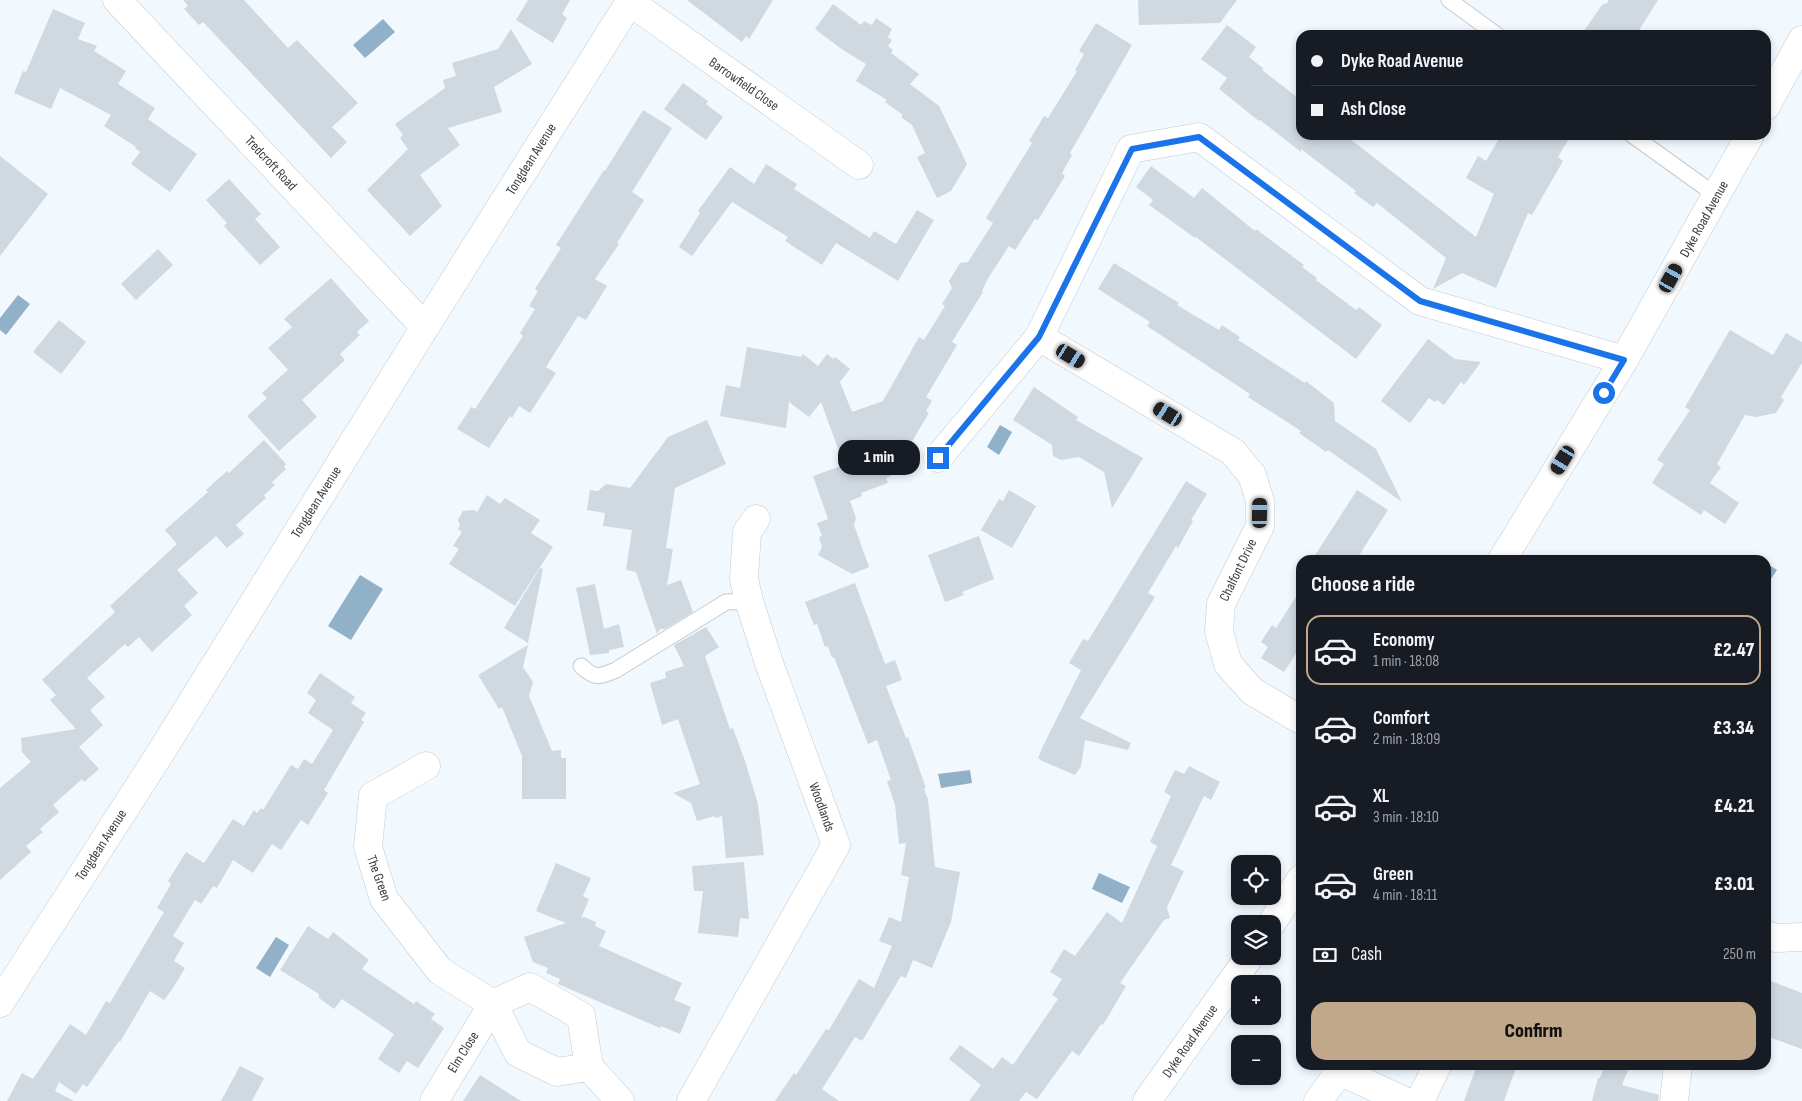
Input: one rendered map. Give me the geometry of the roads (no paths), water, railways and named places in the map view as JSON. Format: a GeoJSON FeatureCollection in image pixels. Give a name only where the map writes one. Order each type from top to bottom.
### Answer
{"type":"FeatureCollection","features":[{"type":"Feature","properties":{"kind":"street","name":"Tredcroft Road"},"geometry":{"type":"LineString","coordinates":[[117,0],[425,327]]}},
{"type":"Feature","properties":{"kind":"street","name":"Tongdean Avenue"},"geometry":{"type":"LineString","coordinates":[[0,1003],[161,752],[630,1]]}},
{"type":"Feature","properties":{"kind":"street","name":"Barrowfield Close"},"geometry":{"type":"LineString","coordinates":[[630,1],[859,165]]}},
{"type":"Feature","properties":{"kind":"street"},"geometry":{"type":"LineString","coordinates":[[1771,97],[1802,40]]}},
{"type":"Feature","properties":{"kind":"street"},"geometry":{"type":"LineString","coordinates":[[938,458],[1039,337],[1132,149],[1199,137],[1420,301],[1624,360]]}},
{"type":"Feature","properties":{"kind":"street","name":"Dyke Road Avenue"},"geometry":{"type":"LineString","coordinates":[[1505,555],[1624,360],[1747,140]]}},
{"type":"Feature","properties":{"kind":"street","name":"Chalfont Drive"},"geometry":{"type":"LineString","coordinates":[[1039,337],[1233,452],[1252,475],[1260,501],[1260,526],[1221,604],[1219,631],[1228,664],[1252,691],[1296,717]]}},
{"type":"Feature","properties":{"kind":"street","name":"Woodlands"},"geometry":{"type":"LineString","coordinates":[[691,1101],[836,845],[769,663],[749,602],[744,579],[747,532],[756,519]]}},
{"type":"Feature","properties":{"kind":"street","name":"The Green"},"geometry":{"type":"LineString","coordinates":[[426,766],[373,796],[368,848],[384,898],[440,971],[493,1004]]}},
{"type":"Feature","properties":{"kind":"street"},"geometry":{"type":"LineString","coordinates":[[1277,915],[1296,886]]}},
{"type":"Feature","properties":{"kind":"street"},"geometry":{"type":"LineString","coordinates":[[1771,936],[1802,938]]}},
{"type":"Feature","properties":{"kind":"street","name":"Dyke Road Avenue"},"geometry":{"type":"LineString","coordinates":[[1147,1101],[1244,965]]}},
{"type":"Feature","properties":{"kind":"street"},"geometry":{"type":"LineString","coordinates":[[589,1067],[557,1072],[518,1053],[493,1004],[530,987],[581,1016],[589,1067],[620,1101]]}},
{"type":"Feature","properties":{"kind":"street","name":"Elm Close"},"geometry":{"type":"LineString","coordinates":[[434,1101],[493,1004]]}},
{"type":"Feature","properties":{"kind":"street"},"geometry":{"type":"LineString","coordinates":[[1318,1101],[1339,1070]]}},
{"type":"Feature","properties":{"kind":"street"},"geometry":{"type":"LineString","coordinates":[[1344,1070],[1404,1101]]}},
{"type":"Feature","properties":{"kind":"street"},"geometry":{"type":"LineString","coordinates":[[1420,1101],[1435,1070]]}},
{"type":"Feature","properties":{"kind":"street"},"geometry":{"type":"LineString","coordinates":[[1674,1101],[1677,1070]]}},
{"type":"Feature","properties":{"kind":"lane"},"geometry":{"type":"LineString","coordinates":[[1449,0],[1489,30]]}},
{"type":"Feature","properties":{"kind":"lane"},"geometry":{"type":"LineString","coordinates":[[1639,140],[1717,196]]}},
{"type":"Feature","properties":{"kind":"lane"},"geometry":{"type":"LineString","coordinates":[[581,666],[589,674],[600,677],[616,670],[726,602],[749,602]]}},
{"type":"Feature","properties":{"kind":"water"},"geometry":{"type":"Polygon","coordinates":[[[383,19],[395,32],[365,58],[353,45],[383,19]]]}},
{"type":"Feature","properties":{"kind":"water"},"geometry":{"type":"Polygon","coordinates":[[[18,295],[30,304],[6,335],[0,330],[0,318],[18,295]]]}},
{"type":"Feature","properties":{"kind":"water"},"geometry":{"type":"Polygon","coordinates":[[[1000,425],[1012,432],[999,455],[987,447],[1000,425]]]}},
{"type":"Feature","properties":{"kind":"water"},"geometry":{"type":"Polygon","coordinates":[[[1771,566],[1777,570],[1771,579],[1771,566]]]}},
{"type":"Feature","properties":{"kind":"water"},"geometry":{"type":"Polygon","coordinates":[[[360,575],[383,589],[351,640],[328,626],[360,575]]]}},
{"type":"Feature","properties":{"kind":"water"},"geometry":{"type":"Polygon","coordinates":[[[970,770],[972,783],[941,788],[938,774],[970,770]]]}},
{"type":"Feature","properties":{"kind":"water"},"geometry":{"type":"Polygon","coordinates":[[[1099,873],[1130,887],[1122,903],[1092,889],[1099,873]]]}},
{"type":"Feature","properties":{"kind":"water"},"geometry":{"type":"Polygon","coordinates":[[[276,937],[289,945],[270,977],[256,968],[276,937]]]}}]}
